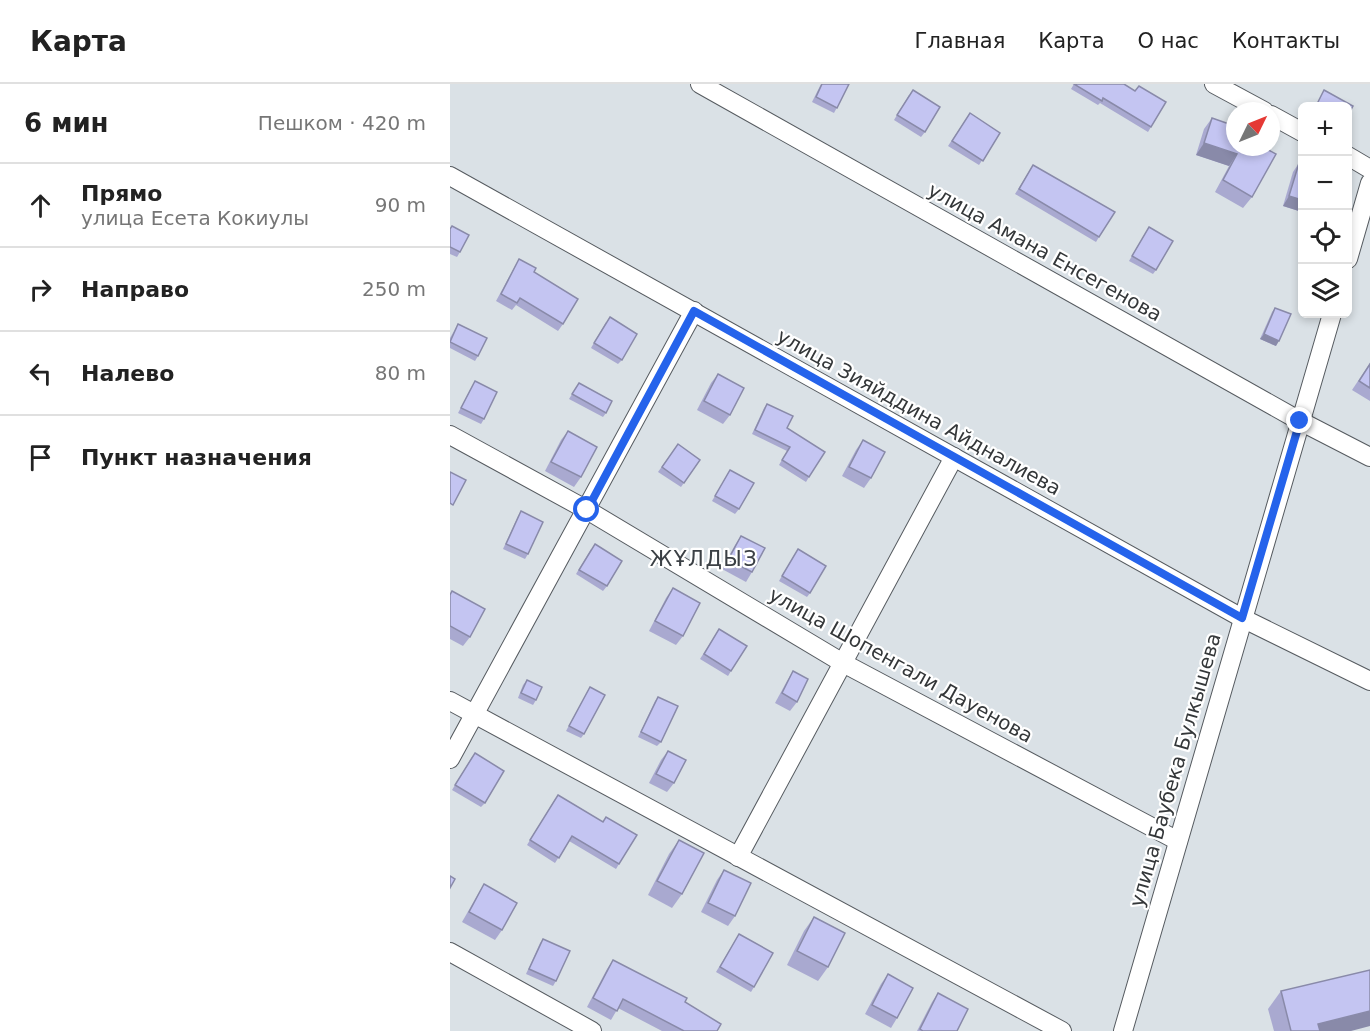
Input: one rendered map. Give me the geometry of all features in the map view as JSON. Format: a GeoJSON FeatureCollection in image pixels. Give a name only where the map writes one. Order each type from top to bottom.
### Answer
{"type":"FeatureCollection","features":[{"type":"Feature","properties":{"kind":"street","name":"улица Амана Енсегенова"},"geometry":{"type":"LineString","coordinates":[[700,84],[1300,421],[1370,456]]}},
{"type":"Feature","properties":{"kind":"street"},"geometry":{"type":"LineString","coordinates":[[1214,84],[1247,102]]}},
{"type":"Feature","properties":{"kind":"street"},"geometry":{"type":"LineString","coordinates":[[1280,120],[1298,130]]}},
{"type":"Feature","properties":{"kind":"street"},"geometry":{"type":"LineString","coordinates":[[1352,159],[1370,169]]}},
{"type":"Feature","properties":{"kind":"street","name":"улица Зияйддина Айдналиева"},"geometry":{"type":"LineString","coordinates":[[450,176],[1242,618],[1370,681]]}},
{"type":"Feature","properties":{"kind":"street"},"geometry":{"type":"LineString","coordinates":[[1352,242],[1370,183]]}},
{"type":"Feature","properties":{"kind":"street"},"geometry":{"type":"LineString","coordinates":[[450,759],[694,311]]}},
{"type":"Feature","properties":{"kind":"street","name":"улица Баубека Булкышева"},"geometry":{"type":"LineString","coordinates":[[1123,1031],[1331,318]]}},
{"type":"Feature","properties":{"kind":"street","name":"улица Шопенгали Дауенова"},"geometry":{"type":"LineString","coordinates":[[450,435],[587,510],[843,663],[1178,841]]}},
{"type":"Feature","properties":{"kind":"street"},"geometry":{"type":"LineString","coordinates":[[738,857],[954,457]]}},
{"type":"Feature","properties":{"kind":"street"},"geometry":{"type":"LineString","coordinates":[[450,701],[1062,1031]]}},
{"type":"Feature","properties":{"kind":"street"},"geometry":{"type":"LineString","coordinates":[[450,952],[592,1031]]}},
{"type":"Feature","properties":{"kind":"building"},"geometry":{"type":"Polygon","coordinates":[[[822,84],[849,84],[837,108],[816,97],[822,84]]]}},
{"type":"Feature","properties":{"kind":"building"},"geometry":{"type":"Polygon","coordinates":[[[1074,84],[1124,84],[1135,91],[1139,86],[1166,102],[1151,127],[1103,98],[1102,101],[1074,84]]]}},
{"type":"Feature","properties":{"kind":"building"},"geometry":{"type":"Polygon","coordinates":[[[913,90],[940,107],[925,132],[897,115],[913,90]]]}},
{"type":"Feature","properties":{"kind":"building"},"geometry":{"type":"Polygon","coordinates":[[[1324,90],[1346,102],[1318,102],[1324,90]]]}},
{"type":"Feature","properties":{"kind":"building"},"geometry":{"type":"Polygon","coordinates":[[[970,113],[1000,133],[983,161],[952,141],[970,113]]]}},
{"type":"Feature","properties":{"kind":"building"},"geometry":{"type":"Polygon","coordinates":[[[1212,118],[1226,123],[1226,150],[1204,143],[1212,118]]]}},
{"type":"Feature","properties":{"kind":"building"},"geometry":{"type":"Polygon","coordinates":[[[1236,156],[1275,156],[1252,197],[1223,180],[1236,156]]]}},
{"type":"Feature","properties":{"kind":"building"},"geometry":{"type":"Polygon","coordinates":[[[1033,165],[1115,212],[1099,237],[1019,189],[1033,165]]]}},
{"type":"Feature","properties":{"kind":"building"},"geometry":{"type":"Polygon","coordinates":[[[1298,166],[1298,199],[1289,196],[1298,166]]]}},
{"type":"Feature","properties":{"kind":"building"},"geometry":{"type":"Polygon","coordinates":[[[452,226],[469,235],[460,252],[450,247],[452,226]]]}},
{"type":"Feature","properties":{"kind":"building"},"geometry":{"type":"Polygon","coordinates":[[[1149,227],[1173,241],[1156,270],[1132,256],[1149,227]]]}},
{"type":"Feature","properties":{"kind":"building"},"geometry":{"type":"Polygon","coordinates":[[[519,259],[536,268],[534,272],[578,299],[563,324],[520,298],[517,303],[501,294],[519,259]]]}},
{"type":"Feature","properties":{"kind":"building"},"geometry":{"type":"Polygon","coordinates":[[[1275,308],[1291,314],[1279,341],[1264,334],[1275,308]]]}},
{"type":"Feature","properties":{"kind":"building"},"geometry":{"type":"Polygon","coordinates":[[[610,317],[637,334],[622,360],[594,343],[610,317]]]}},
{"type":"Feature","properties":{"kind":"building"},"geometry":{"type":"Polygon","coordinates":[[[458,324],[487,338],[478,356],[450,342],[458,324]]]}},
{"type":"Feature","properties":{"kind":"building"},"geometry":{"type":"Polygon","coordinates":[[[1370,364],[1370,388],[1359,381],[1370,364]]]}},
{"type":"Feature","properties":{"kind":"building"},"geometry":{"type":"Polygon","coordinates":[[[718,374],[744,388],[730,415],[704,401],[718,374]]]}},
{"type":"Feature","properties":{"kind":"building"},"geometry":{"type":"Polygon","coordinates":[[[475,381],[497,392],[484,419],[461,408],[475,381]]]}},
{"type":"Feature","properties":{"kind":"building"},"geometry":{"type":"Polygon","coordinates":[[[579,383],[612,401],[606,413],[572,394],[579,383]]]}},
{"type":"Feature","properties":{"kind":"building"},"geometry":{"type":"Polygon","coordinates":[[[767,404],[793,416],[787,428],[825,452],[809,477],[782,460],[790,447],[755,430],[767,404]]]}},
{"type":"Feature","properties":{"kind":"building"},"geometry":{"type":"Polygon","coordinates":[[[568,431],[597,447],[581,477],[551,462],[568,431]]]}},
{"type":"Feature","properties":{"kind":"building"},"geometry":{"type":"Polygon","coordinates":[[[863,440],[885,452],[871,478],[849,467],[863,440]]]}},
{"type":"Feature","properties":{"kind":"building"},"geometry":{"type":"Polygon","coordinates":[[[678,444],[700,460],[684,483],[662,467],[678,444]]]}},
{"type":"Feature","properties":{"kind":"building"},"geometry":{"type":"Polygon","coordinates":[[[730,470],[754,483],[739,509],[715,496],[730,470]]]}},
{"type":"Feature","properties":{"kind":"building"},"geometry":{"type":"Polygon","coordinates":[[[450,472],[466,480],[453,505],[450,503],[450,472]]]}},
{"type":"Feature","properties":{"kind":"building"},"geometry":{"type":"Polygon","coordinates":[[[521,511],[543,522],[528,554],[506,544],[521,511]]]}},
{"type":"Feature","properties":{"kind":"building"},"geometry":{"type":"Polygon","coordinates":[[[741,536],[765,548],[752,572],[728,560],[741,536]]]}},
{"type":"Feature","properties":{"kind":"building"},"geometry":{"type":"Polygon","coordinates":[[[595,544],[622,561],[607,586],[579,570],[595,544]]]}},
{"type":"Feature","properties":{"kind":"building"},"geometry":{"type":"Polygon","coordinates":[[[798,549],[826,566],[810,593],[782,576],[798,549]]]}},
{"type":"Feature","properties":{"kind":"building"},"geometry":{"type":"Polygon","coordinates":[[[673,588],[700,603],[683,636],[655,621],[673,588]]]}},
{"type":"Feature","properties":{"kind":"building"},"geometry":{"type":"Polygon","coordinates":[[[452,591],[485,609],[470,637],[450,626],[452,591]]]}},
{"type":"Feature","properties":{"kind":"building"},"geometry":{"type":"Polygon","coordinates":[[[719,629],[747,646],[731,671],[704,654],[719,629]]]}},
{"type":"Feature","properties":{"kind":"building"},"geometry":{"type":"Polygon","coordinates":[[[793,671],[808,679],[797,702],[782,693],[793,671]]]}},
{"type":"Feature","properties":{"kind":"building"},"geometry":{"type":"Polygon","coordinates":[[[527,680],[542,687],[536,700],[521,693],[527,680]]]}},
{"type":"Feature","properties":{"kind":"building"},"geometry":{"type":"Polygon","coordinates":[[[590,687],[605,695],[584,734],[569,726],[590,687]]]}},
{"type":"Feature","properties":{"kind":"building"},"geometry":{"type":"Polygon","coordinates":[[[658,697],[678,706],[661,742],[641,732],[658,697]]]}},
{"type":"Feature","properties":{"kind":"building"},"geometry":{"type":"Polygon","coordinates":[[[668,751],[686,760],[674,783],[656,774],[668,751]]]}},
{"type":"Feature","properties":{"kind":"building"},"geometry":{"type":"Polygon","coordinates":[[[475,753],[504,771],[485,803],[455,785],[475,753]]]}},
{"type":"Feature","properties":{"kind":"building"},"geometry":{"type":"Polygon","coordinates":[[[558,795],[603,822],[606,817],[637,835],[619,864],[572,836],[559,858],[530,840],[558,795]]]}},
{"type":"Feature","properties":{"kind":"building"},"geometry":{"type":"Polygon","coordinates":[[[679,840],[704,853],[682,894],[657,881],[679,840]]]}},
{"type":"Feature","properties":{"kind":"building"},"geometry":{"type":"Polygon","coordinates":[[[724,870],[751,883],[735,916],[708,903],[724,870]]]}},
{"type":"Feature","properties":{"kind":"building"},"geometry":{"type":"Polygon","coordinates":[[[450,876],[455,879],[450,888],[450,876]]]}},
{"type":"Feature","properties":{"kind":"building"},"geometry":{"type":"Polygon","coordinates":[[[484,884],[517,903],[502,930],[469,912],[484,884]]]}},
{"type":"Feature","properties":{"kind":"building"},"geometry":{"type":"Polygon","coordinates":[[[814,917],[845,933],[828,967],[797,951],[814,917]]]}},
{"type":"Feature","properties":{"kind":"building"},"geometry":{"type":"Polygon","coordinates":[[[739,934],[773,953],[754,987],[720,967],[739,934]]]}},
{"type":"Feature","properties":{"kind":"building"},"geometry":{"type":"Polygon","coordinates":[[[543,939],[570,951],[556,981],[529,969],[543,939]]]}},
{"type":"Feature","properties":{"kind":"building"},"geometry":{"type":"Polygon","coordinates":[[[613,960],[687,998],[685,1002],[721,1024],[717,1031],[684,1031],[623,999],[617,1011],[593,998],[613,960]]]}},
{"type":"Feature","properties":{"kind":"building"},"geometry":{"type":"Polygon","coordinates":[[[1370,970],[1370,1011],[1318,1024],[1320,1031],[1291,1031],[1281,991],[1370,970]]]}},
{"type":"Feature","properties":{"kind":"building"},"geometry":{"type":"Polygon","coordinates":[[[888,974],[913,988],[897,1018],[872,1005],[888,974]]]}},
{"type":"Feature","properties":{"kind":"building"},"geometry":{"type":"Polygon","coordinates":[[[938,993],[968,1009],[957,1031],[923,1031],[920,1029],[938,993]]]}},
{"type":"Feature","properties":{"kind":"district","name":"ЖҰЛДЫЗ"},"geometry":{"type":"Point","coordinates":[704,559]}},
{"type":"Feature","properties":{"kind":"route"},"geometry":{"type":"LineString","coordinates":[[587,510],[694,311],[1242,618],[1300,421]]}}]}
